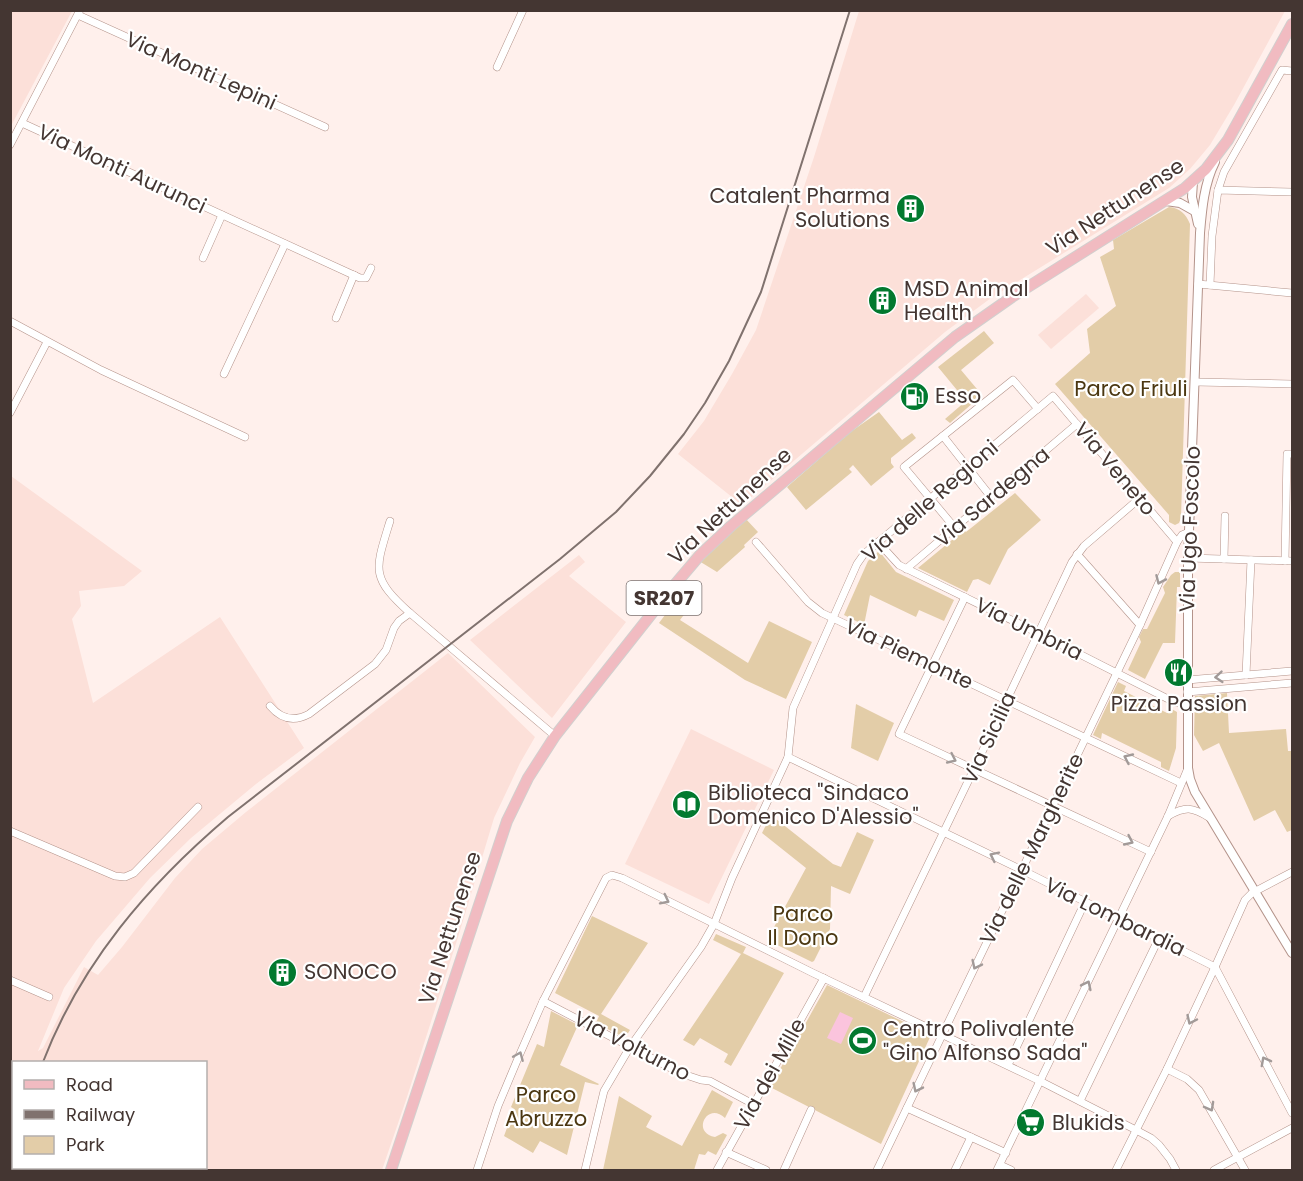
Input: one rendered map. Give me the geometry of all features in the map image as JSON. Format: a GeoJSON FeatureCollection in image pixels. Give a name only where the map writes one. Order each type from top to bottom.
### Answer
{"type":"FeatureCollection","features":[{"type":"Feature","properties":{"kind":"main road","name":"Via Nettunense"},"geometry":{"type":"LineString","coordinates":[[391,1170],[507,821],[526,782],[555,736],[672,588],[700,555],[731,526],[955,337],[1046,275],[1193,182],[1218,154],[1248,106],[1293,24]]}},
{"type":"Feature","properties":{"kind":"street"},"geometry":{"type":"LineString","coordinates":[[497,66],[523,10]]}},
{"type":"Feature","properties":{"kind":"street"},"geometry":{"type":"LineString","coordinates":[[10,145],[79,13]]}},
{"type":"Feature","properties":{"kind":"street","name":"Via Monti Lepini"},"geometry":{"type":"LineString","coordinates":[[79,13],[325,127]]}},
{"type":"Feature","properties":{"kind":"street"},"geometry":{"type":"LineString","coordinates":[[1210,285],[1215,212],[1218,190],[1224,172],[1282,70],[1293,71]]}},
{"type":"Feature","properties":{"kind":"street","name":"Via Monti Aurunci"},"geometry":{"type":"LineString","coordinates":[[22,123],[354,275]]}},
{"type":"Feature","properties":{"kind":"street","name":"Via Ugo Foscolo"},"geometry":{"type":"LineString","coordinates":[[1218,154],[1210,171],[1201,209],[1188,558],[1188,768],[1193,788],[1293,953]]}},
{"type":"Feature","properties":{"kind":"street","name":"Via Ugo Foscolo"},"geometry":{"type":"LineString","coordinates":[[1193,182],[1192,197],[1201,209]]}},
{"type":"Feature","properties":{"kind":"street"},"geometry":{"type":"LineString","coordinates":[[1218,190],[1293,192]]}},
{"type":"Feature","properties":{"kind":"street"},"geometry":{"type":"LineString","coordinates":[[1166,201],[1215,212]]}},
{"type":"Feature","properties":{"kind":"street","name":"Via Monti Aurunci"},"geometry":{"type":"LineString","coordinates":[[203,258],[222,214]]}},
{"type":"Feature","properties":{"kind":"street"},"geometry":{"type":"LineString","coordinates":[[224,374],[285,244]]}},
{"type":"Feature","properties":{"kind":"street"},"geometry":{"type":"LineString","coordinates":[[336,318],[354,275],[365,278],[371,268]]}},
{"type":"Feature","properties":{"kind":"street"},"geometry":{"type":"LineString","coordinates":[[1198,284],[1293,293]]}},
{"type":"Feature","properties":{"kind":"street"},"geometry":{"type":"LineString","coordinates":[[10,321],[111,375],[245,437]]}},
{"type":"Feature","properties":{"kind":"street"},"geometry":{"type":"LineString","coordinates":[[10,413],[47,342]]}},
{"type":"Feature","properties":{"kind":"street"},"geometry":{"type":"LineString","coordinates":[[955,528],[904,467],[1013,380],[1038,409]]}},
{"type":"Feature","properties":{"kind":"street"},"geometry":{"type":"LineString","coordinates":[[1195,382],[1293,384]]}},
{"type":"Feature","properties":{"kind":"street","name":"Via delle Regioni"},"geometry":{"type":"LineString","coordinates":[[585,1170],[604,1091],[630,1047],[701,947],[714,924],[732,878],[788,757],[793,708],[859,562],[866,552],[1053,396]]}},
{"type":"Feature","properties":{"kind":"street","name":"Via Veneto"},"geometry":{"type":"LineString","coordinates":[[1053,396],[1177,542]]}},
{"type":"Feature","properties":{"kind":"street","name":"Via Sardegna"},"geometry":{"type":"LineString","coordinates":[[906,569],[1077,424]]}},
{"type":"Feature","properties":{"kind":"street"},"geometry":{"type":"LineString","coordinates":[[943,436],[991,497]]}},
{"type":"Feature","properties":{"kind":"street"},"geometry":{"type":"LineString","coordinates":[[1188,558],[1289,561],[1290,454]]}},
{"type":"Feature","properties":{"kind":"street","name":"Via Sicilia"},"geometry":{"type":"LineString","coordinates":[[864,997],[1072,562],[1077,554],[1140,498]]}},
{"type":"Feature","properties":{"kind":"street"},"geometry":{"type":"LineString","coordinates":[[1224,516],[1224,559]]}},
{"type":"Feature","properties":{"kind":"street"},"geometry":{"type":"LineString","coordinates":[[390,521],[379,559],[379,573],[386,590],[555,736]]}},
{"type":"Feature","properties":{"kind":"street","name":"Via delle Margherite"},"geometry":{"type":"LineString","coordinates":[[877,1170],[1140,625],[1177,542],[1182,535],[1189,532]]}},
{"type":"Feature","properties":{"kind":"street","name":"Via Piemonte"},"geometry":{"type":"LineString","coordinates":[[756,542],[810,604],[822,614],[1181,783]]}},
{"type":"Feature","properties":{"kind":"street","name":"Via Umbria"},"geometry":{"type":"LineString","coordinates":[[878,542],[899,566],[1174,702],[1187,704]]}},
{"type":"Feature","properties":{"kind":"street"},"geometry":{"type":"LineString","coordinates":[[1077,554],[1140,625]]}},
{"type":"Feature","properties":{"kind":"street"},"geometry":{"type":"LineString","coordinates":[[1246,675],[1251,560]]}},
{"type":"Feature","properties":{"kind":"street"},"geometry":{"type":"LineString","coordinates":[[965,597],[899,734],[1151,852]]}},
{"type":"Feature","properties":{"kind":"street"},"geometry":{"type":"LineString","coordinates":[[270,706],[280,716],[288,718],[299,718],[309,714],[375,664],[386,650],[395,626],[410,613]]}},
{"type":"Feature","properties":{"kind":"street"},"geometry":{"type":"LineString","coordinates":[[1187,680],[1293,671]]}},
{"type":"Feature","properties":{"kind":"street"},"geometry":{"type":"LineString","coordinates":[[1187,692],[1293,683]]}},
{"type":"Feature","properties":{"kind":"street","name":"Via Lombardia"},"geometry":{"type":"LineString","coordinates":[[788,757],[1022,870],[1215,967]]}},
{"type":"Feature","properties":{"kind":"street"},"geometry":{"type":"LineString","coordinates":[[1011,1170],[999,1168],[1151,852],[1188,768]]}},
{"type":"Feature","properties":{"kind":"street"},"geometry":{"type":"LineString","coordinates":[[10,831],[115,876],[125,877],[134,873],[198,807]]}},
{"type":"Feature","properties":{"kind":"street"},"geometry":{"type":"LineString","coordinates":[[1168,816],[1188,808],[1212,820]]}},
{"type":"Feature","properties":{"kind":"street"},"geometry":{"type":"LineString","coordinates":[[1116,1170],[1167,1069],[1246,897],[1293,872]]}},
{"type":"Feature","properties":{"kind":"street"},"geometry":{"type":"LineString","coordinates":[[477,1170],[498,1106],[543,1001],[606,878],[610,875],[616,875],[824,978],[1008,1065],[1136,1130],[1162,1148],[1176,1170]]}},
{"type":"Feature","properties":{"kind":"street"},"geometry":{"type":"LineString","coordinates":[[1008,1065],[1085,902]]}},
{"type":"Feature","properties":{"kind":"street"},"geometry":{"type":"LineString","coordinates":[[1080,1101],[1159,938]]}},
{"type":"Feature","properties":{"kind":"street"},"geometry":{"type":"LineString","coordinates":[[1215,967],[1293,1113]]}},
{"type":"Feature","properties":{"kind":"street","name":"Via dei Mille"},"geometry":{"type":"LineString","coordinates":[[717,1170],[824,978]]}},
{"type":"Feature","properties":{"kind":"street"},"geometry":{"type":"LineString","coordinates":[[10,980],[49,997]]}},
{"type":"Feature","properties":{"kind":"street","name":"Via Volturno"},"geometry":{"type":"LineString","coordinates":[[543,1001],[680,1073],[710,1081],[753,1104]]}},
{"type":"Feature","properties":{"kind":"street"},"geometry":{"type":"LineString","coordinates":[[1167,1069],[1187,1079],[1199,1089],[1245,1170]]}},
{"type":"Feature","properties":{"kind":"street"},"geometry":{"type":"LineString","coordinates":[[908,1108],[1006,1154]]}},
{"type":"Feature","properties":{"kind":"street"},"geometry":{"type":"LineString","coordinates":[[784,1170],[811,1110]]}},
{"type":"Feature","properties":{"kind":"street"},"geometry":{"type":"LineString","coordinates":[[1214,1170],[1293,1128]]}},
{"type":"Feature","properties":{"kind":"street"},"geometry":{"type":"LineString","coordinates":[[955,1170],[971,1137]]}},
{"type":"Feature","properties":{"kind":"street"},"geometry":{"type":"LineString","coordinates":[[726,1152],[766,1170]]}},
{"type":"Feature","properties":{"kind":"shaded area"},"geometry":{"type":"Polygon","coordinates":[[[10,11],[72,11],[11,126],[10,11]]]}},
{"type":"Feature","properties":{"kind":"shaded area"},"geometry":{"type":"Polygon","coordinates":[[[859,11],[1285,11],[1210,145],[1190,169],[1169,188],[991,298],[945,332],[742,505],[678,454],[704,421],[756,330],[814,157],[859,11]]]}},
{"type":"Feature","properties":{"kind":"shaded area"},"geometry":{"type":"Polygon","coordinates":[[[1086,294],[1099,308],[1051,349],[1038,335],[1086,294]]]}},
{"type":"Feature","properties":{"kind":"shaded area"},"geometry":{"type":"Polygon","coordinates":[[[11,476],[142,571],[124,586],[79,591],[81,606],[72,619],[93,703],[220,617],[304,748],[191,838],[150,878],[96,941],[64,988],[38,1051],[43,1048],[84,967],[98,975],[175,878],[202,849],[448,653],[535,737],[494,818],[459,934],[382,1170],[11,1170],[11,1119],[12,1169],[207,1169],[207,1061],[12,1061],[11,1116],[11,476]]]}},
{"type":"Feature","properties":{"kind":"shaded area"},"geometry":{"type":"Polygon","coordinates":[[[579,555],[585,562],[569,576],[626,622],[552,718],[470,640],[579,555]]]}},
{"type":"Feature","properties":{"kind":"shaded area"},"geometry":{"type":"Polygon","coordinates":[[[691,729],[774,770],[709,904],[625,864],[691,729]]]}},
{"type":"Feature","properties":{"kind":"shaded area"},"geometry":{"type":"Polygon","coordinates":[[[840,1012],[853,1018],[841,1044],[827,1038],[840,1012]]]}},
{"type":"Feature","properties":{"kind":"green space","name":"Parco Friuli"},"geometry":{"type":"Polygon","coordinates":[[[1169,207],[1182,212],[1190,224],[1181,518],[1175,525],[1169,522],[1169,515],[1055,384],[1090,353],[1087,329],[1116,306],[1100,257],[1114,249],[1113,240],[1169,207]]]}},
{"type":"Feature","properties":{"kind":"green space"},"geometry":{"type":"Polygon","coordinates":[[[984,331],[994,343],[961,370],[982,395],[950,423],[945,419],[966,401],[938,367],[984,331]]]}},
{"type":"Feature","properties":{"kind":"green space"},"geometry":{"type":"Polygon","coordinates":[[[879,412],[902,440],[912,433],[916,438],[891,458],[894,467],[871,486],[853,465],[849,469],[852,472],[806,510],[787,487],[849,433],[879,412]]]}},
{"type":"Feature","properties":{"kind":"green space"},"geometry":{"type":"Polygon","coordinates":[[[1015,493],[1041,520],[1008,549],[990,585],[978,579],[973,580],[967,592],[918,568],[964,530],[966,532],[1015,493]]]}},
{"type":"Feature","properties":{"kind":"green space"},"geometry":{"type":"Polygon","coordinates":[[[745,518],[758,532],[744,545],[745,547],[717,572],[699,561],[745,518]]]}},
{"type":"Feature","properties":{"kind":"green space"},"geometry":{"type":"Polygon","coordinates":[[[879,551],[896,572],[954,600],[944,621],[919,610],[916,617],[870,595],[864,625],[844,615],[868,561],[879,551]]]}},
{"type":"Feature","properties":{"kind":"green space"},"geometry":{"type":"Polygon","coordinates":[[[1175,572],[1180,572],[1180,587],[1177,587],[1175,643],[1163,643],[1145,679],[1128,670],[1141,642],[1139,637],[1143,629],[1147,629],[1165,593],[1163,587],[1175,572]]]}},
{"type":"Feature","properties":{"kind":"green space"},"geometry":{"type":"Polygon","coordinates":[[[674,603],[686,612],[680,620],[748,663],[769,621],[812,642],[786,699],[745,680],[659,623],[674,603]]]}},
{"type":"Feature","properties":{"kind":"green space"},"geometry":{"type":"Polygon","coordinates":[[[1118,682],[1126,686],[1124,691],[1167,713],[1168,707],[1177,712],[1176,748],[1169,771],[1161,767],[1161,762],[1102,733],[1101,739],[1093,735],[1118,682]]]}},
{"type":"Feature","properties":{"kind":"green space"},"geometry":{"type":"Polygon","coordinates":[[[1227,693],[1229,733],[1286,729],[1288,751],[1292,751],[1292,830],[1287,832],[1275,810],[1254,821],[1219,743],[1203,751],[1194,735],[1195,696],[1227,693]]]}},
{"type":"Feature","properties":{"kind":"green space"},"geometry":{"type":"Polygon","coordinates":[[[856,704],[894,723],[878,761],[851,748],[856,704]]]}},
{"type":"Feature","properties":{"kind":"green space","name":"Parco Il Dono"},"geometry":{"type":"Polygon","coordinates":[[[771,815],[833,864],[841,867],[857,832],[874,840],[850,894],[831,886],[830,929],[812,962],[767,940],[806,868],[762,833],[771,815]]]}},
{"type":"Feature","properties":{"kind":"green space"},"geometry":{"type":"Polygon","coordinates":[[[592,916],[648,943],[601,1014],[630,1030],[625,1038],[596,1023],[599,1016],[555,993],[592,916]]]}},
{"type":"Feature","properties":{"kind":"green space"},"geometry":{"type":"Polygon","coordinates":[[[716,934],[746,947],[743,953],[784,973],[731,1066],[724,1062],[728,1054],[700,1038],[694,1046],[683,1040],[741,954],[713,940],[716,934]]]}},
{"type":"Feature","properties":{"kind":"green space"},"geometry":{"type":"Polygon","coordinates":[[[827,985],[931,1035],[881,1144],[770,1087],[827,985]]]}},
{"type":"Feature","properties":{"kind":"green space","name":"Parco Abruzzo"},"geometry":{"type":"Polygon","coordinates":[[[551,1011],[578,1025],[560,1065],[599,1084],[585,1082],[567,1155],[540,1141],[533,1153],[504,1136],[514,1109],[511,1107],[537,1044],[544,1047],[551,1011]]]}},
{"type":"Feature","properties":{"kind":"green space"},"geometry":{"type":"Polygon","coordinates":[[[712,1090],[733,1102],[725,1118],[712,1113],[704,1120],[704,1130],[708,1134],[715,1137],[723,1133],[727,1135],[716,1155],[708,1151],[705,1155],[699,1154],[694,1170],[603,1170],[619,1096],[652,1116],[646,1127],[682,1146],[712,1090]]]}},
{"type":"Feature","properties":{"kind":"railway"},"geometry":{"type":"LineString","coordinates":[[43,1061],[59,1026],[97,959],[144,898],[171,870],[228,817],[560,559],[616,512],[650,476],[684,434],[729,361],[761,292],[850,10]]}},
{"type":"Feature","properties":{"kind":"railway"},"geometry":{"type":"LineString","coordinates":[[10,1165],[12,1159]]}},
{"type":"Feature","properties":{"kind":"place","name":"Catalent Pharma Solutions"},"geometry":{"type":"Point","coordinates":[911,208]}},
{"type":"Feature","properties":{"kind":"place","name":"MSD Animal Health"},"geometry":{"type":"Point","coordinates":[883,301]}},
{"type":"Feature","properties":{"kind":"place","name":"Esso"},"geometry":{"type":"Point","coordinates":[914,396]}},
{"type":"Feature","properties":{"kind":"place","name":"Pizza Passion"},"geometry":{"type":"Point","coordinates":[1179,673]}},
{"type":"Feature","properties":{"kind":"place","name":"Biblioteca \"Sindaco Domenico D'Alessio\""},"geometry":{"type":"Point","coordinates":[687,805]}},
{"type":"Feature","properties":{"kind":"place","name":"SONOCO"},"geometry":{"type":"Point","coordinates":[283,972]}},
{"type":"Feature","properties":{"kind":"place","name":"Centro Polivalente \"Gino Alfonso Sada\""},"geometry":{"type":"Point","coordinates":[862,1041]}},
{"type":"Feature","properties":{"kind":"place","name":"Blukids"},"geometry":{"type":"Point","coordinates":[1031,1123]}}]}
